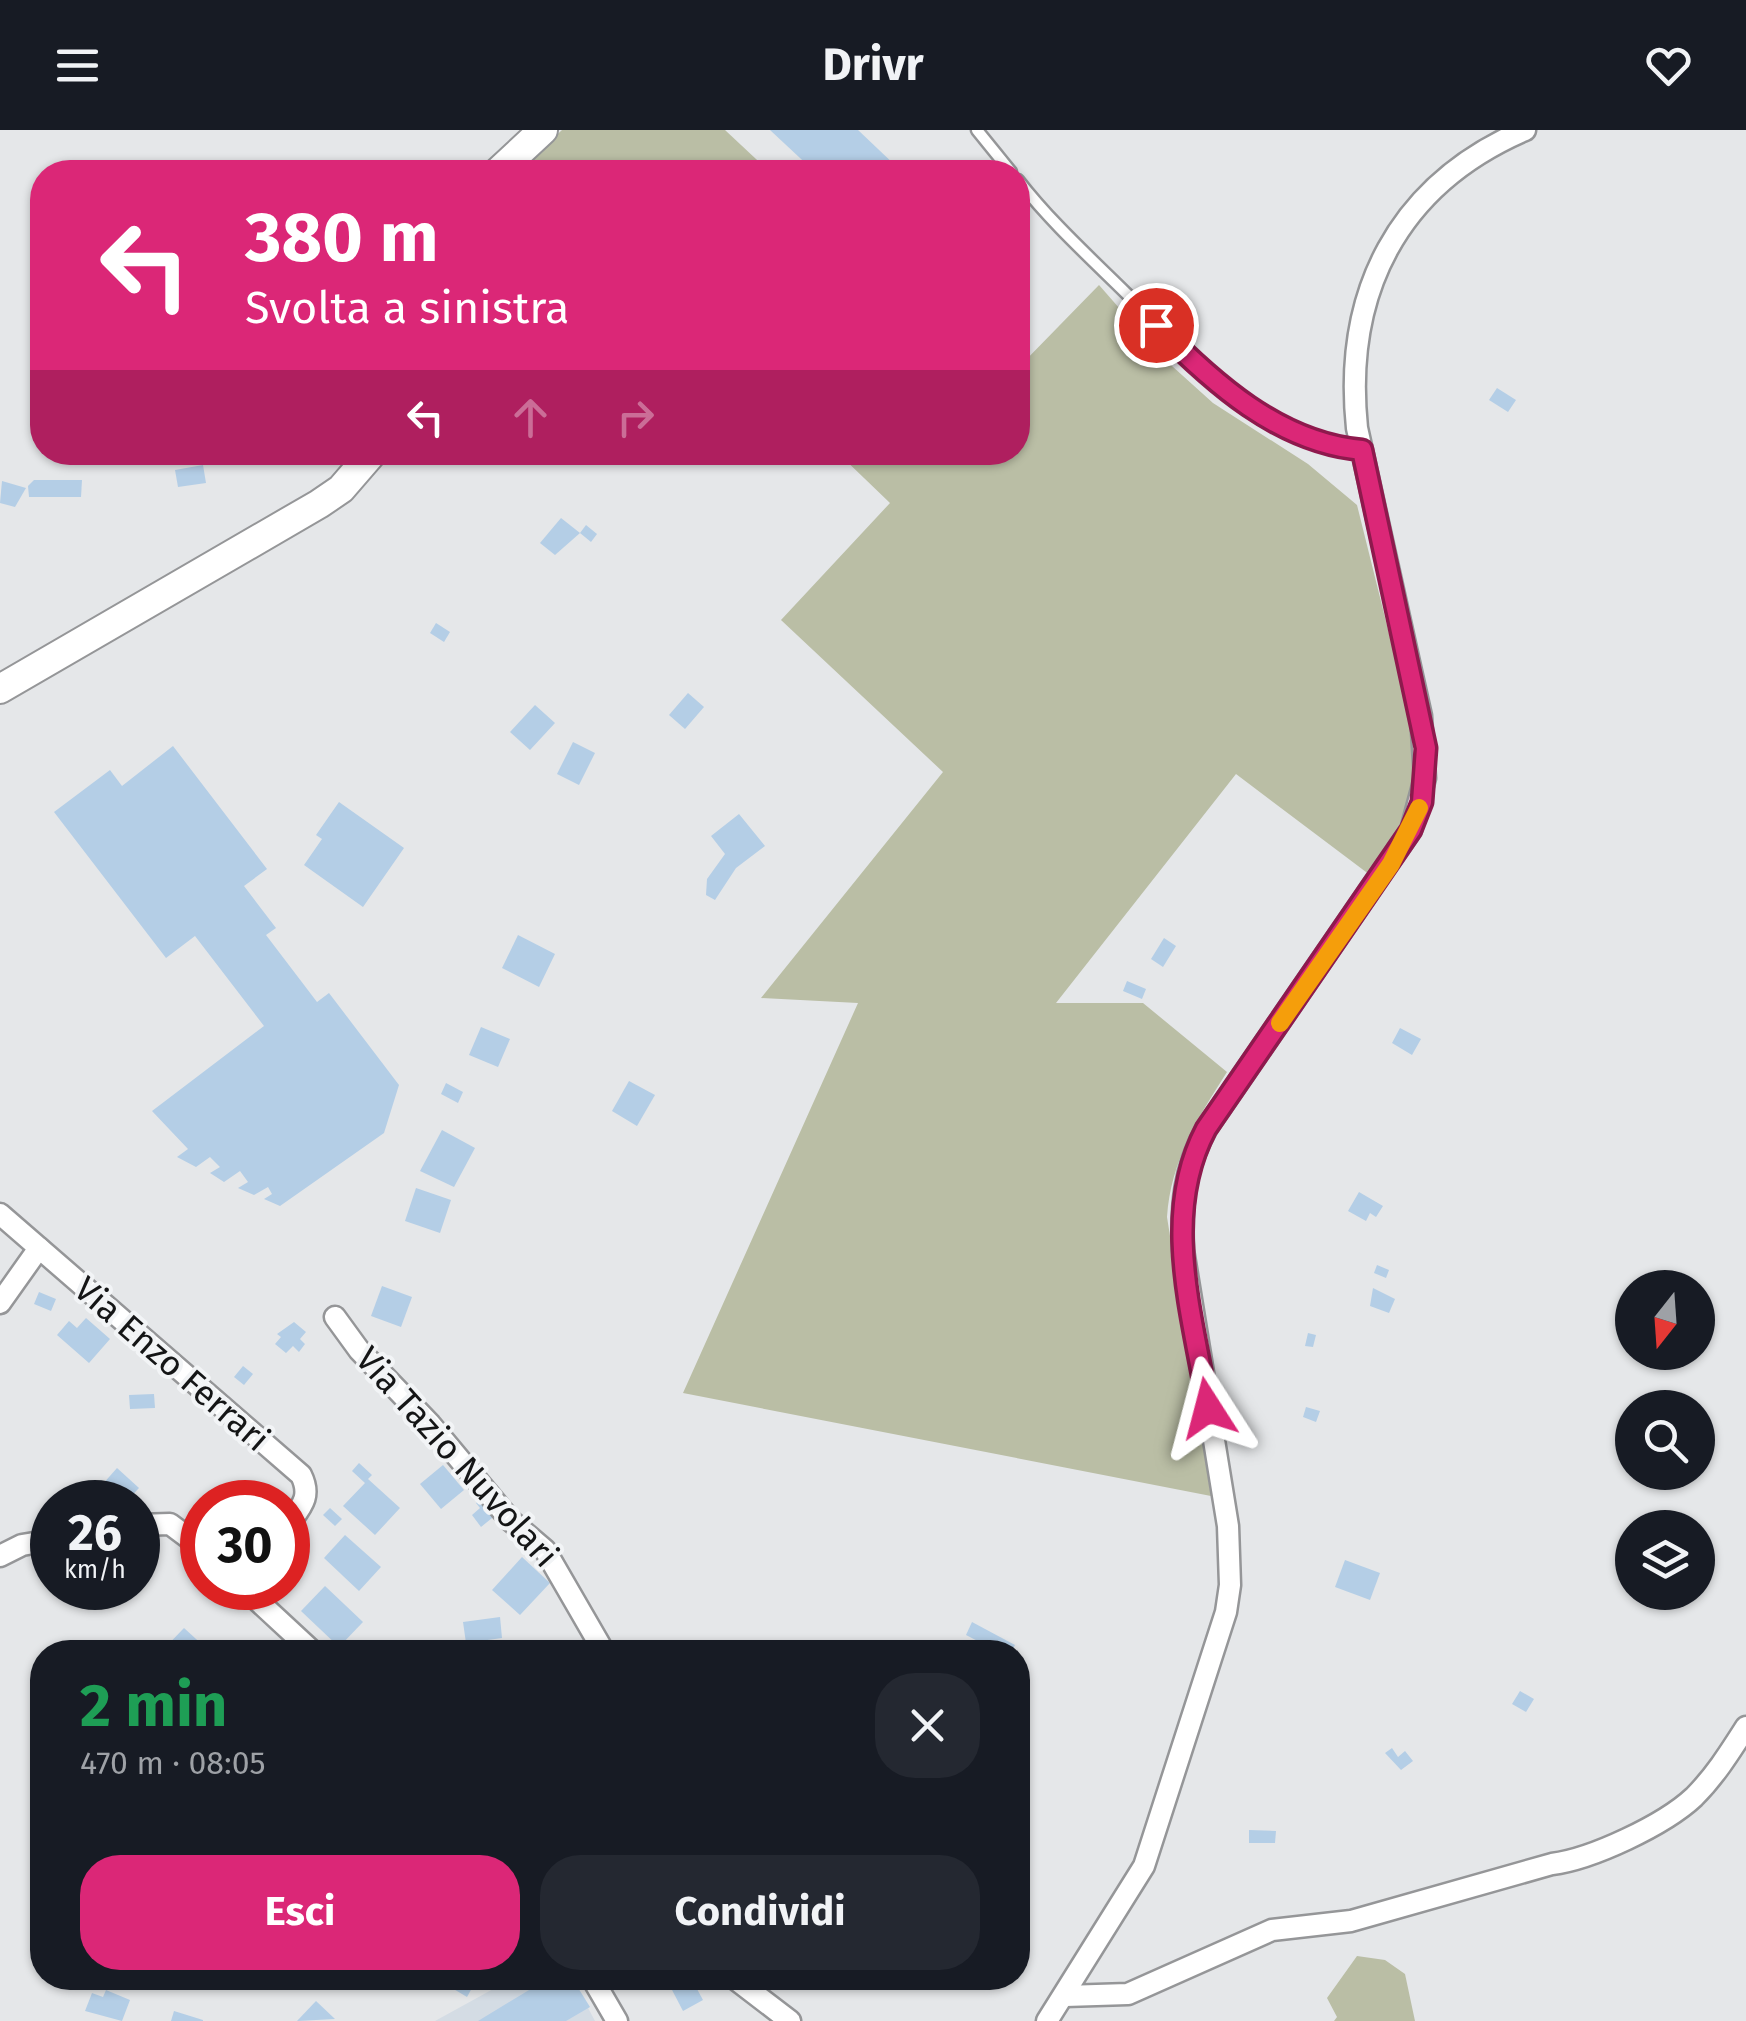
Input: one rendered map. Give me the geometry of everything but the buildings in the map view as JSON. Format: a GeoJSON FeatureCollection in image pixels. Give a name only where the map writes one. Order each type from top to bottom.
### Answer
{"type":"FeatureCollection","features":[{"type":"Feature","properties":{"kind":"main road"},"geometry":{"type":"LineString","coordinates":[[511,160],[543,130]]}},
{"type":"Feature","properties":{"kind":"main road"},"geometry":{"type":"LineString","coordinates":[[0,688],[319,504],[341,489],[362,465]]}},
{"type":"Feature","properties":{"kind":"street"},"geometry":{"type":"LineString","coordinates":[[1047,2021],[1144,1866],[1226,1612],[1230,1585],[1228,1526],[1183,1250],[1181,1212],[1190,1160],[1206,1129],[1391,864],[1422,802],[1426,748],[1421,716],[1362,450],[1353,390],[1358,324],[1377,268],[1409,216],[1452,170],[1525,130]]}},
{"type":"Feature","properties":{"kind":"street","name":"Via Enzo Ferrari"},"geometry":{"type":"LineString","coordinates":[[0,1214],[304,1480]]}},
{"type":"Feature","properties":{"kind":"street"},"geometry":{"type":"LineString","coordinates":[[0,1303],[39,1248]]}},
{"type":"Feature","properties":{"kind":"street","name":"Via Tazio Nuvolari"},"geometry":{"type":"LineString","coordinates":[[336,1317],[359,1350],[430,1424],[511,1520],[544,1550],[597,1640]]}},
{"type":"Feature","properties":{"kind":"street"},"geometry":{"type":"LineString","coordinates":[[0,1556],[30,1544]]}},
{"type":"Feature","properties":{"kind":"street"},"geometry":{"type":"LineString","coordinates":[[268,1610],[300,1640]]}},
{"type":"Feature","properties":{"kind":"street"},"geometry":{"type":"LineString","coordinates":[[1065,1996],[1128,1994],[1272,1930],[1351,1922],[1552,1864],[1582,1860],[1691,1800],[1722,1766],[1746,1728]]}},
{"type":"Feature","properties":{"kind":"street"},"geometry":{"type":"LineString","coordinates":[[599,1990],[618,2021]]}},
{"type":"Feature","properties":{"kind":"street"},"geometry":{"type":"LineString","coordinates":[[750,1990],[790,2021]]}},
{"type":"Feature","properties":{"kind":"lane"},"geometry":{"type":"LineString","coordinates":[[977,130],[1001,160]]}},
{"type":"Feature","properties":{"kind":"lane"},"geometry":{"type":"LineString","coordinates":[[1030,194],[1078,250],[1224,389],[1294,432],[1333,448],[1362,450]]}},
{"type":"Feature","properties":{"kind":"shaded area"},"geometry":{"type":"Polygon","coordinates":[[[491,1990],[578,1990],[595,2021],[435,2021],[491,1990]]]}},
{"type":"Feature","properties":{"kind":"green space"},"geometry":{"type":"Polygon","coordinates":[[[562,130],[725,130],[757,160],[532,160],[562,130]]]}},
{"type":"Feature","properties":{"kind":"green space"},"geometry":{"type":"Polygon","coordinates":[[[1099,285],[1162,357],[1213,403],[1308,464],[1357,505],[1415,738],[1416,780],[1410,807],[1370,875],[1236,774],[1056,1003],[1143,1003],[1227,1072],[1180,1159],[1167,1217],[1211,1496],[683,1393],[858,1003],[761,998],[943,772],[781,620],[890,503],[850,465],[1030,465],[1030,356],[1099,285]]]}},
{"type":"Feature","properties":{"kind":"green space"},"geometry":{"type":"Polygon","coordinates":[[[1357,1956],[1385,1960],[1405,1974],[1415,2021],[1334,2021],[1337,2017],[1327,1998],[1357,1956]]]}},
{"type":"Feature","properties":{"kind":"slow traffic"},"geometry":{"type":"LineString","coordinates":[[1280,1023],[1391,864],[1419,808]]}},
{"type":"Feature","properties":{"kind":"route"},"geometry":{"type":"LineString","coordinates":[[1156,325],[1224,389],[1264,415],[1333,448],[1362,450],[1426,748],[1422,802],[1411,830],[1206,1129],[1190,1160],[1181,1212],[1183,1250],[1208,1408]]}}]}
